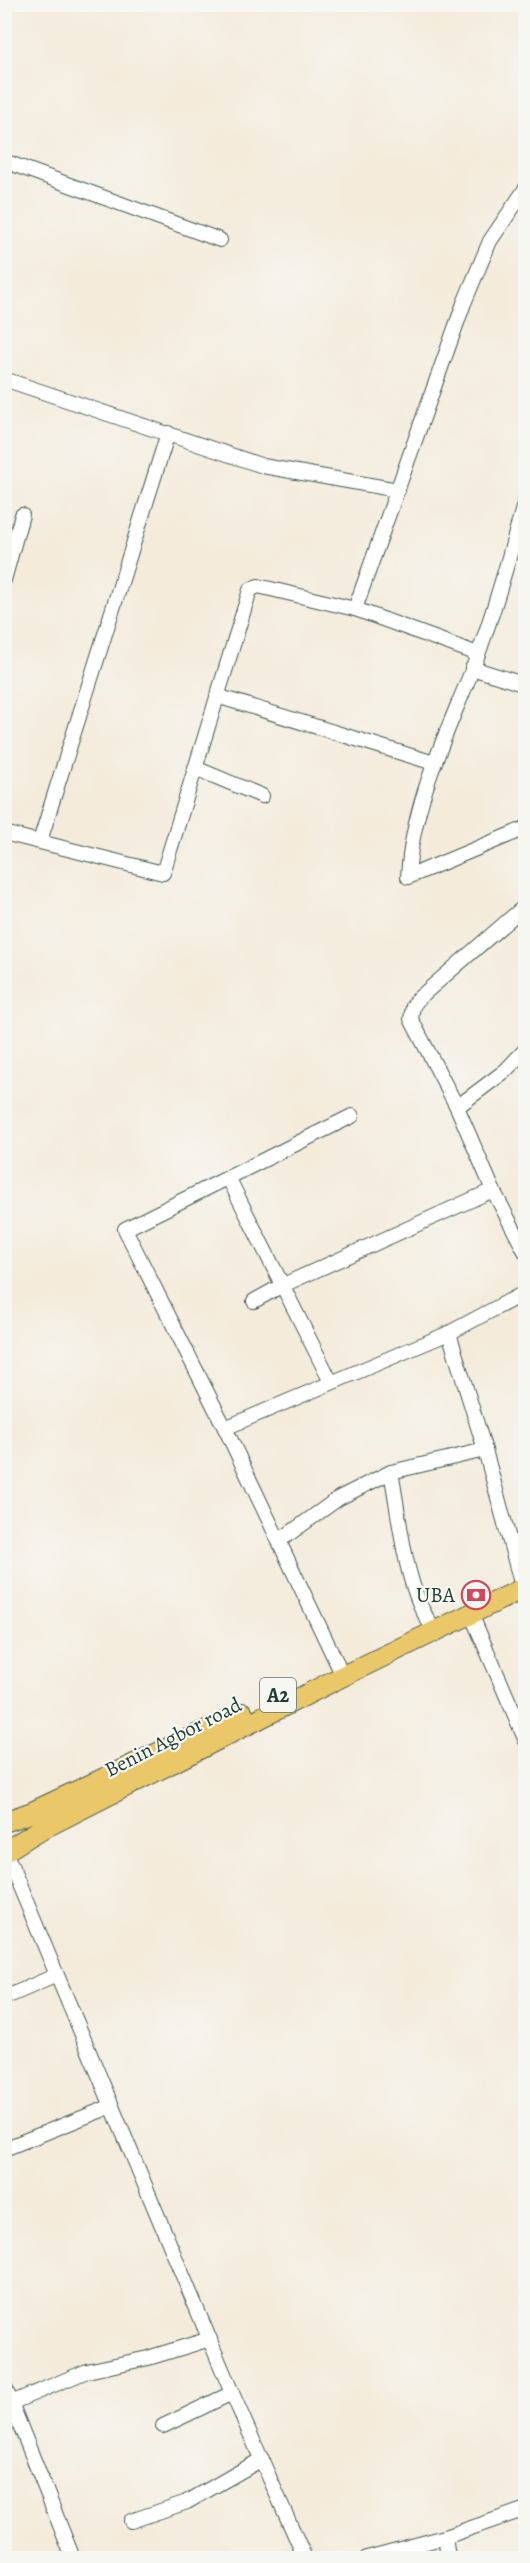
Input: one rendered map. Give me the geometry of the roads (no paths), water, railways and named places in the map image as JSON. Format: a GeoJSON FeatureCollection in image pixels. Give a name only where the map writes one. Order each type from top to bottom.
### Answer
{"type":"FeatureCollection","features":[{"type":"Feature","properties":{"kind":"highway","name":"Benin Agbor road"},"geometry":{"type":"LineString","coordinates":[[4,1822],[34,1822],[160,1754],[471,1614],[524,1580]]}},
{"type":"Feature","properties":{"kind":"highway","name":"Benin Agbor road"},"geometry":{"type":"LineString","coordinates":[[341,1671],[429,1622],[524,1580]]}},
{"type":"Feature","properties":{"kind":"highway","name":"A2"},"geometry":{"type":"LineString","coordinates":[[4,1827],[34,1822]]}},
{"type":"Feature","properties":{"kind":"highway","name":"A2"},"geometry":{"type":"LineString","coordinates":[[5,1849],[34,1822]]}},
{"type":"Feature","properties":{"kind":"street"},"geometry":{"type":"LineString","coordinates":[[4,161],[220,240]]}},
{"type":"Feature","properties":{"kind":"street"},"geometry":{"type":"LineString","coordinates":[[355,609],[464,303],[490,241],[525,188]]}},
{"type":"Feature","properties":{"kind":"street"},"geometry":{"type":"LineString","coordinates":[[4,379],[263,466],[398,490]]}},
{"type":"Feature","properties":{"kind":"street"},"geometry":{"type":"LineString","coordinates":[[40,841],[168,433]]}},
{"type":"Feature","properties":{"kind":"street"},"geometry":{"type":"LineString","coordinates":[[525,497],[521,534],[475,661],[434,763],[409,851],[408,877],[525,828]]}},
{"type":"Feature","properties":{"kind":"street"},"geometry":{"type":"LineString","coordinates":[[4,580],[22,515]]}},
{"type":"Feature","properties":{"kind":"street"},"geometry":{"type":"LineString","coordinates":[[4,833],[163,873],[250,590],[254,587],[258,586],[355,609],[525,685]]}},
{"type":"Feature","properties":{"kind":"street"},"geometry":{"type":"LineString","coordinates":[[217,696],[434,763]]}},
{"type":"Feature","properties":{"kind":"street"},"geometry":{"type":"LineString","coordinates":[[195,768],[262,796]]}},
{"type":"Feature","properties":{"kind":"street"},"geometry":{"type":"LineString","coordinates":[[525,905],[419,998],[413,1006],[411,1019],[457,1107],[493,1190],[525,1253]]}},
{"type":"Feature","properties":{"kind":"street"},"geometry":{"type":"LineString","coordinates":[[457,1107],[505,1071],[525,1049]]}},
{"type":"Feature","properties":{"kind":"street"},"geometry":{"type":"LineString","coordinates":[[341,1671],[225,1428],[125,1229],[352,1116]]}},
{"type":"Feature","properties":{"kind":"street"},"geometry":{"type":"LineString","coordinates":[[229,1179],[331,1382]]}},
{"type":"Feature","properties":{"kind":"street"},"geometry":{"type":"LineString","coordinates":[[254,1301],[281,1286],[493,1190]]}},
{"type":"Feature","properties":{"kind":"street"},"geometry":{"type":"LineString","coordinates":[[225,1428],[449,1333],[525,1292]]}},
{"type":"Feature","properties":{"kind":"street"},"geometry":{"type":"LineString","coordinates":[[449,1333],[524,1580]]}},
{"type":"Feature","properties":{"kind":"street"},"geometry":{"type":"LineString","coordinates":[[279,1541],[339,1498],[391,1472],[485,1450]]}},
{"type":"Feature","properties":{"kind":"street"},"geometry":{"type":"LineString","coordinates":[[391,1472],[407,1560],[420,1608],[429,1622]]}},
{"type":"Feature","properties":{"kind":"street"},"geometry":{"type":"LineString","coordinates":[[471,1614],[525,1741]]}},
{"type":"Feature","properties":{"kind":"street"},"geometry":{"type":"LineString","coordinates":[[5,1849],[232,2393],[305,2559]]}},
{"type":"Feature","properties":{"kind":"street"},"geometry":{"type":"LineString","coordinates":[[4,1998],[57,1975]]}},
{"type":"Feature","properties":{"kind":"street"},"geometry":{"type":"LineString","coordinates":[[4,2149],[112,2106]]}},
{"type":"Feature","properties":{"kind":"street"},"geometry":{"type":"LineString","coordinates":[[11,2403],[87,2371],[148,2358],[210,2339]]}},
{"type":"Feature","properties":{"kind":"street"},"geometry":{"type":"LineString","coordinates":[[4,2385],[74,2559]]}},
{"type":"Feature","properties":{"kind":"street"},"geometry":{"type":"LineString","coordinates":[[163,2426],[232,2393]]}},
{"type":"Feature","properties":{"kind":"street"},"geometry":{"type":"LineString","coordinates":[[131,2521],[187,2502],[262,2459]]}},
{"type":"Feature","properties":{"kind":"street"},"geometry":{"type":"LineString","coordinates":[[368,2559],[445,2537],[525,2509]]}},
{"type":"Feature","properties":{"kind":"street"},"geometry":{"type":"LineString","coordinates":[[445,2537],[448,2559]]}},
{"type":"Feature","properties":{"kind":"place","name":"UBA"},"geometry":{"type":"Point","coordinates":[476,1595]}}]}
